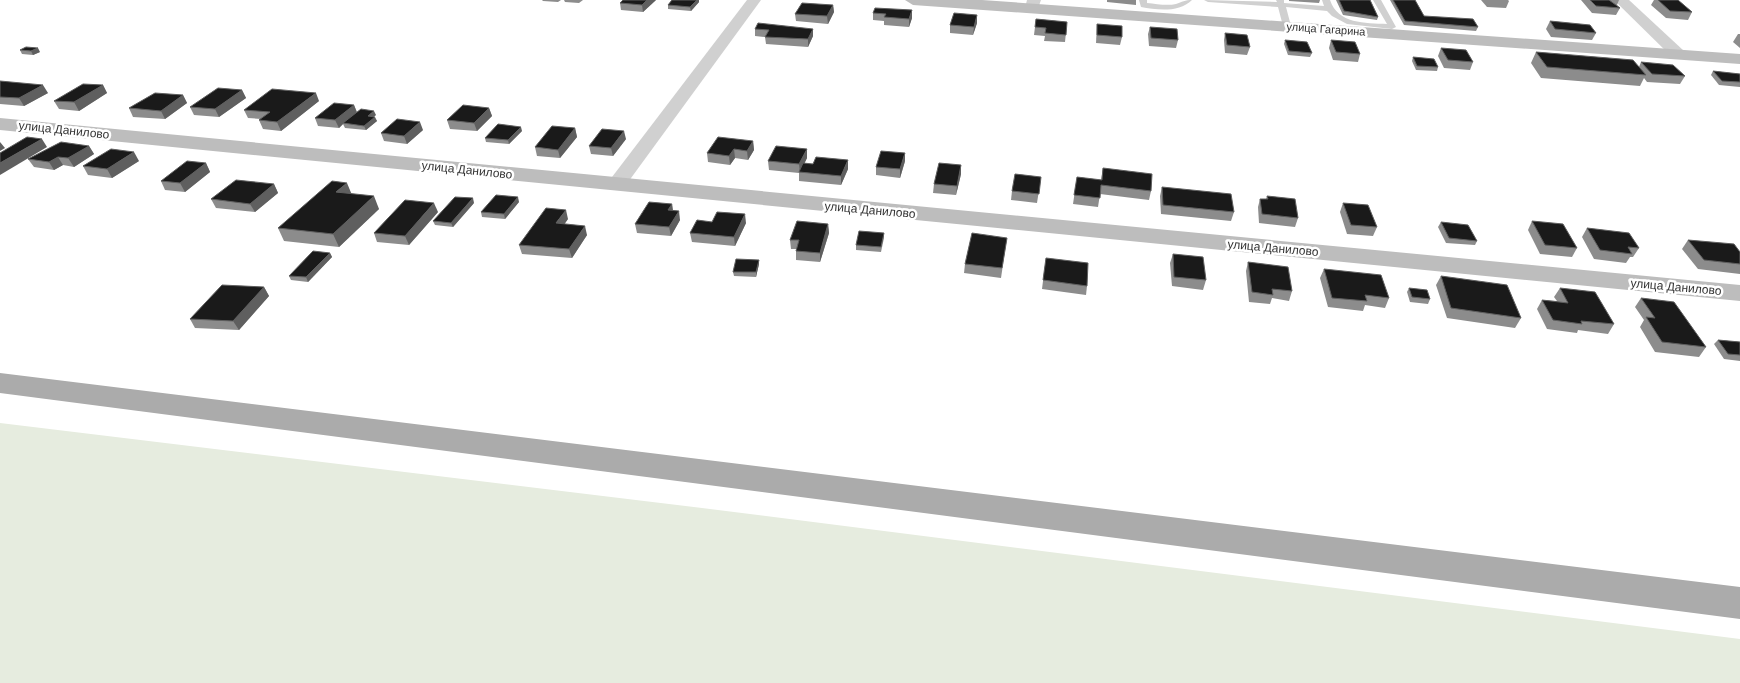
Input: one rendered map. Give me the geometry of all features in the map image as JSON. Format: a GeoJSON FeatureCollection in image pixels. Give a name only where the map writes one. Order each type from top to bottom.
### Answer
{"type":"FeatureCollection","features":[{"type":"Feature","properties":{"kind":"main road"},"geometry":{"type":"LineString","coordinates":[[0,383],[1740,603]]}},
{"type":"Feature","properties":{"kind":"street"},"geometry":{"type":"LineString","coordinates":[[616,186],[754,0]]}},
{"type":"Feature","properties":{"kind":"street","name":"улица Гагарина"},"geometry":{"type":"LineString","coordinates":[[913,0],[1033,4],[1287,26],[1740,59]]}},
{"type":"Feature","properties":{"kind":"street"},"geometry":{"type":"LineString","coordinates":[[1622,0],[1678,54]]}},
{"type":"Feature","properties":{"kind":"street","name":"улица Данилово"},"geometry":{"type":"LineString","coordinates":[[0,124],[616,186],[1740,293]]}},
{"type":"Feature","properties":{"kind":"lane"},"geometry":{"type":"LineString","coordinates":[[1143,0],[1144,5],[1170,7],[1185,3],[1188,0]]}},
{"type":"Feature","properties":{"kind":"lane"},"geometry":{"type":"LineString","coordinates":[[1208,0],[1280,3],[1329,8]]}},
{"type":"Feature","properties":{"kind":"lane"},"geometry":{"type":"LineString","coordinates":[[1326,0],[1334,15],[1343,20],[1392,27],[1377,0]]}},
{"type":"Feature","properties":{"kind":"lane"},"geometry":{"type":"LineString","coordinates":[[1280,3],[1287,26]]}},
{"type":"Feature","properties":{"kind":"shaded area"},"geometry":{"type":"Polygon","coordinates":[[[0,423],[702,508],[1740,639],[1740,683],[0,683],[0,423]]]}},
{"type":"Feature","properties":{"kind":"building"},"geometry":{"type":"Polygon","coordinates":[[[623,0],[647,0],[642,5],[620,3],[623,0]]]}},
{"type":"Feature","properties":{"kind":"building"},"geometry":{"type":"Polygon","coordinates":[[[672,0],[697,0],[690,7],[668,5],[672,0]]]}},
{"type":"Feature","properties":{"kind":"building"},"geometry":{"type":"Polygon","coordinates":[[[1339,0],[1370,0],[1378,17],[1344,11],[1339,0]]]}},
{"type":"Feature","properties":{"kind":"building"},"geometry":{"type":"Polygon","coordinates":[[[1393,0],[1415,0],[1424,16],[1473,19],[1478,27],[1405,21],[1393,0]]]}},
{"type":"Feature","properties":{"kind":"building"},"geometry":{"type":"Polygon","coordinates":[[[1590,0],[1609,0],[1620,8],[1596,6],[1590,0]]]}},
{"type":"Feature","properties":{"kind":"building"},"geometry":{"type":"Polygon","coordinates":[[[1658,0],[1678,0],[1692,12],[1670,11],[1658,0]]]}},
{"type":"Feature","properties":{"kind":"building"},"geometry":{"type":"Polygon","coordinates":[[[802,3],[833,5],[827,16],[795,14],[802,3]]]}},
{"type":"Feature","properties":{"kind":"building"},"geometry":{"type":"Polygon","coordinates":[[[875,8],[912,10],[909,19],[884,17],[886,14],[873,13],[875,8]]]}},
{"type":"Feature","properties":{"kind":"building"},"geometry":{"type":"Polygon","coordinates":[[[954,13],[977,15],[974,27],[950,25],[954,13]]]}},
{"type":"Feature","properties":{"kind":"building"},"geometry":{"type":"Polygon","coordinates":[[[1036,19],[1067,22],[1066,35],[1045,33],[1046,28],[1035,27],[1036,19]]]}},
{"type":"Feature","properties":{"kind":"building"},"geometry":{"type":"Polygon","coordinates":[[[1550,21],[1590,25],[1596,33],[1555,29],[1550,21]]]}},
{"type":"Feature","properties":{"kind":"building"},"geometry":{"type":"Polygon","coordinates":[[[758,23],[813,29],[808,39],[765,37],[769,30],[755,29],[758,23]]]}},
{"type":"Feature","properties":{"kind":"building"},"geometry":{"type":"Polygon","coordinates":[[[1097,24],[1122,26],[1122,37],[1097,35],[1097,24]]]}},
{"type":"Feature","properties":{"kind":"building"},"geometry":{"type":"Polygon","coordinates":[[[1150,27],[1177,29],[1178,40],[1151,38],[1150,27]]]}},
{"type":"Feature","properties":{"kind":"building"},"geometry":{"type":"Polygon","coordinates":[[[1225,33],[1247,35],[1250,47],[1227,45],[1225,33]]]}},
{"type":"Feature","properties":{"kind":"building"},"geometry":{"type":"Polygon","coordinates":[[[1285,40],[1307,42],[1312,53],[1289,51],[1285,40]]]}},
{"type":"Feature","properties":{"kind":"building"},"geometry":{"type":"Polygon","coordinates":[[[1331,40],[1355,42],[1360,54],[1336,52],[1331,40]]]}},
{"type":"Feature","properties":{"kind":"building"},"geometry":{"type":"Polygon","coordinates":[[[26,47],[38,48],[31,51],[20,50],[26,47]]]}},
{"type":"Feature","properties":{"kind":"building"},"geometry":{"type":"Polygon","coordinates":[[[1441,48],[1466,50],[1473,62],[1448,60],[1441,48]]]}},
{"type":"Feature","properties":{"kind":"building"},"geometry":{"type":"Polygon","coordinates":[[[1536,52],[1633,60],[1646,75],[1547,67],[1536,52]]]}},
{"type":"Feature","properties":{"kind":"building"},"geometry":{"type":"Polygon","coordinates":[[[1413,57],[1434,59],[1438,67],[1417,66],[1413,57]]]}},
{"type":"Feature","properties":{"kind":"building"},"geometry":{"type":"Polygon","coordinates":[[[1641,62],[1673,65],[1685,76],[1652,74],[1641,62]]]}},
{"type":"Feature","properties":{"kind":"building"},"geometry":{"type":"Polygon","coordinates":[[[1713,71],[1740,74],[1740,82],[1722,81],[1713,71]]]}},
{"type":"Feature","properties":{"kind":"building"},"geometry":{"type":"Polygon","coordinates":[[[0,81],[43,85],[19,98],[0,97],[0,81]]]}},
{"type":"Feature","properties":{"kind":"building"},"geometry":{"type":"Polygon","coordinates":[[[83,84],[103,85],[74,102],[54,101],[83,84]]]}},
{"type":"Feature","properties":{"kind":"building"},"geometry":{"type":"Polygon","coordinates":[[[218,88],[242,90],[215,109],[190,107],[218,88]]]}},
{"type":"Feature","properties":{"kind":"building"},"geometry":{"type":"Polygon","coordinates":[[[272,89],[316,93],[277,122],[259,120],[270,112],[244,110],[272,89]]]}},
{"type":"Feature","properties":{"kind":"building"},"geometry":{"type":"Polygon","coordinates":[[[155,93],[183,95],[161,111],[129,108],[155,93]]]}},
{"type":"Feature","properties":{"kind":"building"},"geometry":{"type":"Polygon","coordinates":[[[334,103],[354,105],[335,120],[315,118],[334,103]]]}},
{"type":"Feature","properties":{"kind":"building"},"geometry":{"type":"Polygon","coordinates":[[[463,105],[489,108],[474,123],[447,120],[463,105]]]}},
{"type":"Feature","properties":{"kind":"building"},"geometry":{"type":"Polygon","coordinates":[[[361,109],[374,111],[368,116],[375,117],[364,126],[343,123],[361,109]]]}},
{"type":"Feature","properties":{"kind":"building"},"geometry":{"type":"Polygon","coordinates":[[[397,119],[420,122],[404,136],[381,133],[397,119]]]}},
{"type":"Feature","properties":{"kind":"building"},"geometry":{"type":"Polygon","coordinates":[[[498,124],[521,127],[508,140],[485,138],[498,124]]]}},
{"type":"Feature","properties":{"kind":"building"},"geometry":{"type":"Polygon","coordinates":[[[552,126],[575,128],[558,150],[535,147],[552,126]]]}},
{"type":"Feature","properties":{"kind":"building"},"geometry":{"type":"Polygon","coordinates":[[[602,129],[624,131],[611,148],[589,146],[602,129]]]}},
{"type":"Feature","properties":{"kind":"building"},"geometry":{"type":"Polygon","coordinates":[[[27,137],[42,139],[0,163],[0,153],[27,137]]]}},
{"type":"Feature","properties":{"kind":"building"},"geometry":{"type":"Polygon","coordinates":[[[718,137],[753,141],[747,151],[734,149],[729,156],[707,153],[718,137]]]}},
{"type":"Feature","properties":{"kind":"building"},"geometry":{"type":"Polygon","coordinates":[[[61,142],[89,146],[68,158],[58,157],[49,162],[28,159],[61,142]]]}},
{"type":"Feature","properties":{"kind":"building"},"geometry":{"type":"Polygon","coordinates":[[[776,146],[807,149],[799,164],[768,161],[776,146]]]}},
{"type":"Feature","properties":{"kind":"building"},"geometry":{"type":"Polygon","coordinates":[[[111,149],[134,152],[107,169],[83,166],[111,149]]]}},
{"type":"Feature","properties":{"kind":"building"},"geometry":{"type":"Polygon","coordinates":[[[881,151],[905,153],[900,169],[876,167],[881,151]]]}},
{"type":"Feature","properties":{"kind":"building"},"geometry":{"type":"Polygon","coordinates":[[[816,157],[848,160],[841,176],[799,172],[803,163],[813,164],[816,157]]]}},
{"type":"Feature","properties":{"kind":"building"},"geometry":{"type":"Polygon","coordinates":[[[187,161],[206,163],[180,183],[161,181],[187,161]]]}},
{"type":"Feature","properties":{"kind":"building"},"geometry":{"type":"Polygon","coordinates":[[[939,163],[961,165],[957,186],[934,184],[939,163]]]}},
{"type":"Feature","properties":{"kind":"building"},"geometry":{"type":"Polygon","coordinates":[[[1103,168],[1152,174],[1151,191],[1101,185],[1100,198],[1074,195],[1077,177],[1102,180],[1103,168]]]}},
{"type":"Feature","properties":{"kind":"building"},"geometry":{"type":"Polygon","coordinates":[[[1015,174],[1041,177],[1039,194],[1012,191],[1015,174]]]}},
{"type":"Feature","properties":{"kind":"building"},"geometry":{"type":"Polygon","coordinates":[[[236,180],[274,184],[250,204],[211,199],[236,180]]]}},
{"type":"Feature","properties":{"kind":"building"},"geometry":{"type":"Polygon","coordinates":[[[332,181],[347,183],[336,192],[374,196],[333,234],[278,228],[332,181]]]}},
{"type":"Feature","properties":{"kind":"building"},"geometry":{"type":"Polygon","coordinates":[[[1162,187],[1231,194],[1234,212],[1163,205],[1162,187]]]}},
{"type":"Feature","properties":{"kind":"building"},"geometry":{"type":"Polygon","coordinates":[[[496,195],[518,197],[504,214],[481,212],[496,195]]]}},
{"type":"Feature","properties":{"kind":"building"},"geometry":{"type":"Polygon","coordinates":[[[1267,196],[1295,199],[1298,218],[1262,214],[1260,199],[1268,199],[1267,196]]]}},
{"type":"Feature","properties":{"kind":"building"},"geometry":{"type":"Polygon","coordinates":[[[455,197],[473,198],[451,223],[433,221],[455,197]]]}},
{"type":"Feature","properties":{"kind":"building"},"geometry":{"type":"Polygon","coordinates":[[[405,200],[434,203],[405,236],[374,233],[405,200]]]}},
{"type":"Feature","properties":{"kind":"building"},"geometry":{"type":"Polygon","coordinates":[[[649,202],[672,204],[668,210],[679,211],[669,227],[635,224],[649,202]]]}},
{"type":"Feature","properties":{"kind":"building"},"geometry":{"type":"Polygon","coordinates":[[[1343,203],[1368,205],[1377,227],[1351,225],[1343,203]]]}},
{"type":"Feature","properties":{"kind":"building"},"geometry":{"type":"Polygon","coordinates":[[[546,208],[566,210],[556,223],[585,226],[569,249],[519,245],[546,208]]]}},
{"type":"Feature","properties":{"kind":"building"},"geometry":{"type":"Polygon","coordinates":[[[717,212],[745,214],[734,237],[690,233],[697,220],[712,222],[717,212]]]}},
{"type":"Feature","properties":{"kind":"building"},"geometry":{"type":"Polygon","coordinates":[[[797,221],[828,224],[820,253],[796,251],[799,240],[790,240],[797,221]]]}},
{"type":"Feature","properties":{"kind":"building"},"geometry":{"type":"Polygon","coordinates":[[[1532,221],[1563,224],[1577,248],[1545,245],[1532,221]]]}},
{"type":"Feature","properties":{"kind":"building"},"geometry":{"type":"Polygon","coordinates":[[[1441,222],[1468,225],[1477,241],[1449,238],[1441,222]]]}},
{"type":"Feature","properties":{"kind":"building"},"geometry":{"type":"Polygon","coordinates":[[[1587,228],[1629,233],[1639,248],[1628,247],[1632,254],[1600,250],[1587,228]]]}},
{"type":"Feature","properties":{"kind":"building"},"geometry":{"type":"Polygon","coordinates":[[[859,231],[884,233],[881,247],[856,245],[859,231]]]}},
{"type":"Feature","properties":{"kind":"building"},"geometry":{"type":"Polygon","coordinates":[[[972,233],[1007,238],[1002,268],[965,264],[972,233]]]}},
{"type":"Feature","properties":{"kind":"building"},"geometry":{"type":"Polygon","coordinates":[[[1688,240],[1734,244],[1740,252],[1740,264],[1704,260],[1688,240]]]}},
{"type":"Feature","properties":{"kind":"building"},"geometry":{"type":"Polygon","coordinates":[[[313,251],[330,253],[306,277],[289,276],[313,251]]]}},
{"type":"Feature","properties":{"kind":"building"},"geometry":{"type":"Polygon","coordinates":[[[1173,254],[1203,257],[1206,280],[1174,277],[1173,254]]]}},
{"type":"Feature","properties":{"kind":"building"},"geometry":{"type":"Polygon","coordinates":[[[1046,258],[1088,263],[1087,286],[1043,280],[1046,258]]]}},
{"type":"Feature","properties":{"kind":"building"},"geometry":{"type":"Polygon","coordinates":[[[736,259],[759,260],[756,272],[733,272],[736,259]]]}},
{"type":"Feature","properties":{"kind":"building"},"geometry":{"type":"Polygon","coordinates":[[[1248,262],[1288,267],[1292,291],[1272,289],[1273,295],[1252,292],[1248,262]]]}},
{"type":"Feature","properties":{"kind":"building"},"geometry":{"type":"Polygon","coordinates":[[[1324,269],[1381,275],[1389,298],[1365,295],[1367,301],[1332,298],[1324,269]]]}},
{"type":"Feature","properties":{"kind":"building"},"geometry":{"type":"Polygon","coordinates":[[[1441,276],[1507,285],[1521,318],[1451,308],[1441,276]]]}},
{"type":"Feature","properties":{"kind":"building"},"geometry":{"type":"Polygon","coordinates":[[[222,285],[264,287],[233,321],[190,319],[222,285]]]}},
{"type":"Feature","properties":{"kind":"building"},"geometry":{"type":"Polygon","coordinates":[[[1409,288],[1427,290],[1430,299],[1412,297],[1409,288]]]}},
{"type":"Feature","properties":{"kind":"building"},"geometry":{"type":"Polygon","coordinates":[[[1560,288],[1595,292],[1614,324],[1581,321],[1582,324],[1553,320],[1542,300],[1568,303],[1560,288]]]}},
{"type":"Feature","properties":{"kind":"building"},"geometry":{"type":"Polygon","coordinates":[[[1641,298],[1674,302],[1706,347],[1662,342],[1646,317],[1655,318],[1641,298]]]}},
{"type":"Feature","properties":{"kind":"building"},"geometry":{"type":"Polygon","coordinates":[[[1718,340],[1740,342],[1740,355],[1728,354],[1718,340]]]}}]}
